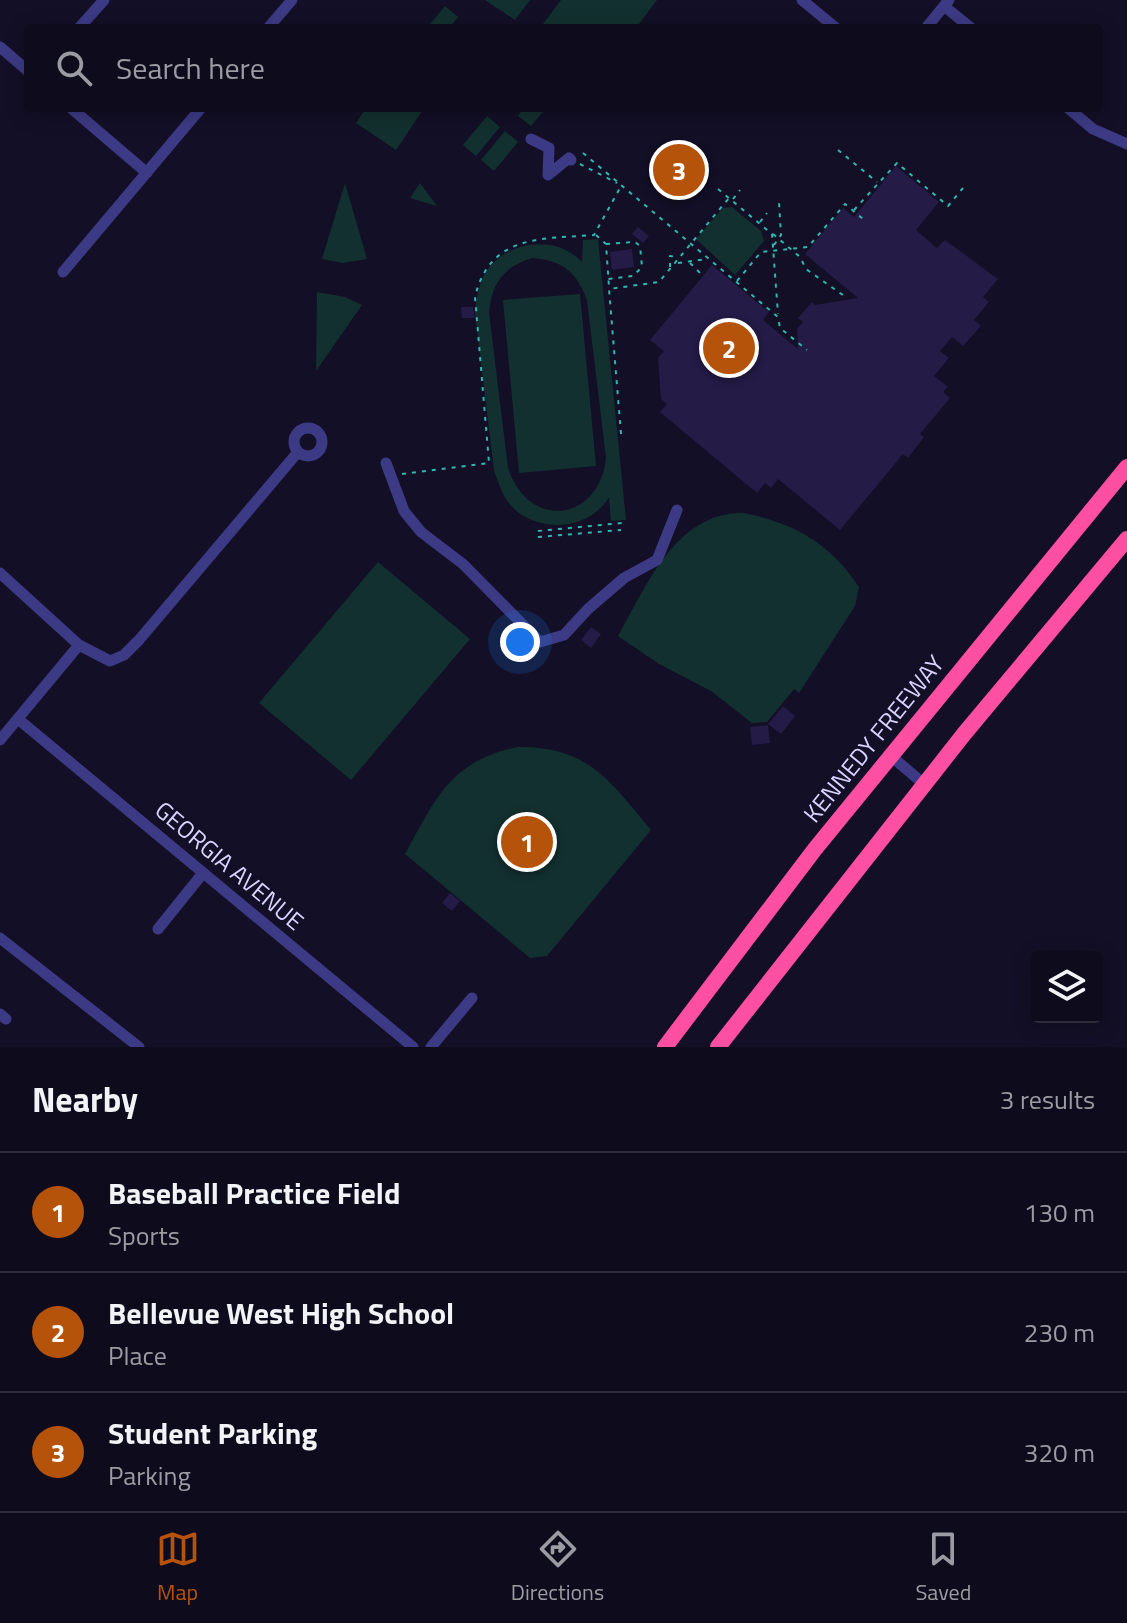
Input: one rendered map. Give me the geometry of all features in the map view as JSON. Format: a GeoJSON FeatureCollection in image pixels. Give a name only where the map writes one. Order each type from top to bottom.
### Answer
{"type":"FeatureCollection","features":[{"type":"Feature","properties":{"kind":"highway","name":"KENNEDY FREEWAY"},"geometry":{"type":"LineString","coordinates":[[665,1047],[815,849],[1127,467]]}},
{"type":"Feature","properties":{"kind":"highway"},"geometry":{"type":"LineString","coordinates":[[718,1047],[924,784],[1127,539]]}},
{"type":"Feature","properties":{"kind":"street"},"geometry":{"type":"LineString","coordinates":[[83,24],[104,0]]}},
{"type":"Feature","properties":{"kind":"street"},"geometry":{"type":"LineString","coordinates":[[271,24],[292,0]]}},
{"type":"Feature","properties":{"kind":"street"},"geometry":{"type":"LineString","coordinates":[[802,0],[831,24]]}},
{"type":"Feature","properties":{"kind":"street"},"geometry":{"type":"LineString","coordinates":[[929,24],[947,3],[967,24]]}},
{"type":"Feature","properties":{"kind":"street"},"geometry":{"type":"LineString","coordinates":[[0,47],[24,68]]}},
{"type":"Feature","properties":{"kind":"street"},"geometry":{"type":"LineString","coordinates":[[76,112],[147,173]]}},
{"type":"Feature","properties":{"kind":"street"},"geometry":{"type":"LineString","coordinates":[[63,272],[198,112]]}},
{"type":"Feature","properties":{"kind":"street"},"geometry":{"type":"LineString","coordinates":[[1073,112],[1093,129],[1127,144]]}},
{"type":"Feature","properties":{"kind":"street"},"geometry":{"type":"LineString","coordinates":[[531,139],[549,148],[548,175],[569,158],[571,160]]}},
{"type":"Feature","properties":{"kind":"street"},"geometry":{"type":"LineString","coordinates":[[0,573],[79,645],[104,661],[124,655],[298,452]]}},
{"type":"Feature","properties":{"kind":"street"},"geometry":{"type":"LineString","coordinates":[[386,463],[404,511],[421,532],[463,564],[540,642],[564,635],[624,578],[657,560],[677,510]]}},
{"type":"Feature","properties":{"kind":"street"},"geometry":{"type":"LineString","coordinates":[[0,740],[79,645]]}},
{"type":"Feature","properties":{"kind":"street","name":"GEORGIA AVENUE"},"geometry":{"type":"LineString","coordinates":[[18,719],[413,1047]]}},
{"type":"Feature","properties":{"kind":"street"},"geometry":{"type":"LineString","coordinates":[[891,756],[924,784]]}},
{"type":"Feature","properties":{"kind":"street"},"geometry":{"type":"LineString","coordinates":[[158,929],[203,873]]}},
{"type":"Feature","properties":{"kind":"street"},"geometry":{"type":"LineString","coordinates":[[0,938],[139,1047]]}},
{"type":"Feature","properties":{"kind":"street"},"geometry":{"type":"LineString","coordinates":[[431,1047],[472,998]]}},
{"type":"Feature","properties":{"kind":"path"},"geometry":{"type":"LineString","coordinates":[[838,150],[878,183]]}},
{"type":"Feature","properties":{"kind":"path"},"geometry":{"type":"LineString","coordinates":[[583,153],[778,317]]}},
{"type":"Feature","properties":{"kind":"path"},"geometry":{"type":"LineString","coordinates":[[571,160],[618,183]]}},
{"type":"Feature","properties":{"kind":"path"},"geometry":{"type":"LineString","coordinates":[[853,211],[897,163],[948,206],[963,188]]}},
{"type":"Feature","properties":{"kind":"path"},"geometry":{"type":"LineString","coordinates":[[594,235],[621,186]]}},
{"type":"Feature","properties":{"kind":"path"},"geometry":{"type":"LineString","coordinates":[[718,189],[793,251],[806,269],[847,298]]}},
{"type":"Feature","properties":{"kind":"path"},"geometry":{"type":"LineString","coordinates":[[609,289],[659,282],[740,190]]}},
{"type":"Feature","properties":{"kind":"path"},"geometry":{"type":"LineString","coordinates":[[773,246],[779,239],[779,202]]}},
{"type":"Feature","properties":{"kind":"path"},"geometry":{"type":"LineString","coordinates":[[736,282],[761,252],[808,247],[845,204],[863,219]]}},
{"type":"Feature","properties":{"kind":"path"},"geometry":{"type":"LineString","coordinates":[[760,223],[767,213]]}},
{"type":"Feature","properties":{"kind":"path"},"geometry":{"type":"LineString","coordinates":[[772,234],[780,328],[807,350]]}},
{"type":"Feature","properties":{"kind":"path"},"geometry":{"type":"LineString","coordinates":[[392,476],[489,463],[475,297],[479,282],[494,260],[515,244],[594,235],[606,244],[621,434]]}},
{"type":"Feature","properties":{"kind":"path"},"geometry":{"type":"LineString","coordinates":[[606,244],[635,242],[640,246],[642,267],[633,276],[608,279]]}},
{"type":"Feature","properties":{"kind":"path"},"geometry":{"type":"LineString","coordinates":[[671,268],[669,257],[679,258]]}},
{"type":"Feature","properties":{"kind":"path"},"geometry":{"type":"LineString","coordinates":[[675,263],[708,258]]}},
{"type":"Feature","properties":{"kind":"path"},"geometry":{"type":"LineString","coordinates":[[689,261],[703,276]]}},
{"type":"Feature","properties":{"kind":"path"},"geometry":{"type":"LineString","coordinates":[[538,531],[622,523]]}},
{"type":"Feature","properties":{"kind":"path"},"geometry":{"type":"LineString","coordinates":[[538,537],[621,530]]}},
{"type":"Feature","properties":{"kind":"green space"},"geometry":{"type":"Polygon","coordinates":[[[485,0],[530,0],[515,20],[485,0]]]}},
{"type":"Feature","properties":{"kind":"green space"},"geometry":{"type":"Polygon","coordinates":[[[561,0],[657,0],[639,24],[543,24],[561,0]]]}},
{"type":"Feature","properties":{"kind":"green space"},"geometry":{"type":"Polygon","coordinates":[[[445,6],[458,17],[452,24],[430,24],[445,6]]]}},
{"type":"Feature","properties":{"kind":"green space"},"geometry":{"type":"Polygon","coordinates":[[[363,112],[421,112],[396,150],[356,123],[363,112]]]}},
{"type":"Feature","properties":{"kind":"green space"},"geometry":{"type":"Polygon","coordinates":[[[521,112],[543,112],[531,126],[518,116],[521,112]]]}},
{"type":"Feature","properties":{"kind":"green space"},"geometry":{"type":"Polygon","coordinates":[[[487,116],[500,127],[476,156],[463,145],[487,116]]]}},
{"type":"Feature","properties":{"kind":"green space"},"geometry":{"type":"Polygon","coordinates":[[[505,131],[518,142],[494,171],[481,160],[505,131]]]}},
{"type":"Feature","properties":{"kind":"green space"},"geometry":{"type":"Polygon","coordinates":[[[345,183],[367,259],[343,263],[322,259],[345,183]]]}},
{"type":"Feature","properties":{"kind":"green space"},"geometry":{"type":"Polygon","coordinates":[[[420,183],[437,206],[410,198],[420,183]]]}},
{"type":"Feature","properties":{"kind":"green space"},"geometry":{"type":"Polygon","coordinates":[[[732,207],[761,231],[764,241],[735,275],[696,239],[723,208],[732,207]]]}},
{"type":"Feature","properties":{"kind":"green space"},"geometry":{"type":"Polygon","coordinates":[[[598,239],[626,520],[611,521],[609,497],[601,507],[580,521],[555,525],[519,513],[506,499],[498,482],[475,313],[484,276],[501,257],[512,250],[536,244],[561,248],[582,262],[583,240],[598,239]],[[532,258],[507,271],[493,292],[489,312],[508,468],[518,488],[531,502],[546,509],[562,511],[577,506],[591,496],[601,480],[606,458],[587,300],[567,269],[532,258]]]}},
{"type":"Feature","properties":{"kind":"green space"},"geometry":{"type":"Polygon","coordinates":[[[317,292],[345,297],[362,305],[316,371],[317,292]]]}},
{"type":"Feature","properties":{"kind":"green space"},"geometry":{"type":"Polygon","coordinates":[[[580,294],[596,466],[519,473],[503,300],[580,294]]]}},
{"type":"Feature","properties":{"kind":"green space"},"geometry":{"type":"Polygon","coordinates":[[[744,513],[795,529],[810,538],[836,559],[859,587],[855,606],[799,693],[794,689],[767,722],[752,723],[711,691],[659,664],[618,636],[652,575],[682,538],[700,524],[720,516],[744,513]]]}},
{"type":"Feature","properties":{"kind":"green space"},"geometry":{"type":"Polygon","coordinates":[[[378,562],[470,639],[351,780],[259,703],[378,562]]]}},
{"type":"Feature","properties":{"kind":"green space"},"geometry":{"type":"Polygon","coordinates":[[[518,747],[542,748],[580,760],[609,782],[651,830],[547,956],[530,958],[405,854],[436,799],[461,772],[495,753],[518,747]]]}},
{"type":"Feature","properties":{"kind":"building"},"geometry":{"type":"Polygon","coordinates":[[[896,166],[939,202],[916,230],[937,248],[945,240],[998,279],[983,297],[989,302],[974,320],[981,326],[963,346],[952,337],[940,351],[949,358],[934,376],[948,387],[943,392],[950,398],[920,434],[924,437],[908,458],[903,454],[840,530],[778,479],[771,488],[765,483],[757,493],[660,412],[667,404],[661,399],[658,358],[664,351],[650,340],[712,265],[769,312],[763,320],[798,349],[797,329],[803,322],[798,318],[812,302],[815,305],[858,298],[805,254],[843,208],[854,217],[896,166]]]}},
{"type":"Feature","properties":{"kind":"building"},"geometry":{"type":"Polygon","coordinates":[[[638,227],[649,236],[643,243],[632,234],[638,227]]]}},
{"type":"Feature","properties":{"kind":"building"},"geometry":{"type":"Polygon","coordinates":[[[632,249],[634,267],[612,270],[610,252],[632,249]]]}},
{"type":"Feature","properties":{"kind":"building"},"geometry":{"type":"Polygon","coordinates":[[[461,307],[473,307],[475,318],[462,318],[461,307]]]}},
{"type":"Feature","properties":{"kind":"building"},"geometry":{"type":"Polygon","coordinates":[[[591,627],[601,634],[591,648],[581,640],[591,627]]]}},
{"type":"Feature","properties":{"kind":"building"},"geometry":{"type":"Polygon","coordinates":[[[783,706],[795,716],[781,734],[768,724],[783,706]]]}},
{"type":"Feature","properties":{"kind":"building"},"geometry":{"type":"Polygon","coordinates":[[[768,725],[770,743],[752,745],[750,727],[768,725]]]}},
{"type":"Feature","properties":{"kind":"building"},"geometry":{"type":"Polygon","coordinates":[[[450,893],[460,901],[452,911],[442,903],[450,893]]]}},
{"type":"Feature","properties":{"kind":"place","name":"Student Parking"},"geometry":{"type":"Point","coordinates":[679,170]}},
{"type":"Feature","properties":{"kind":"place","name":"Bellevue West High School"},"geometry":{"type":"Point","coordinates":[729,348]}},
{"type":"Feature","properties":{"kind":"place","name":"Baseball Practice Field"},"geometry":{"type":"Point","coordinates":[527,842]}}]}
